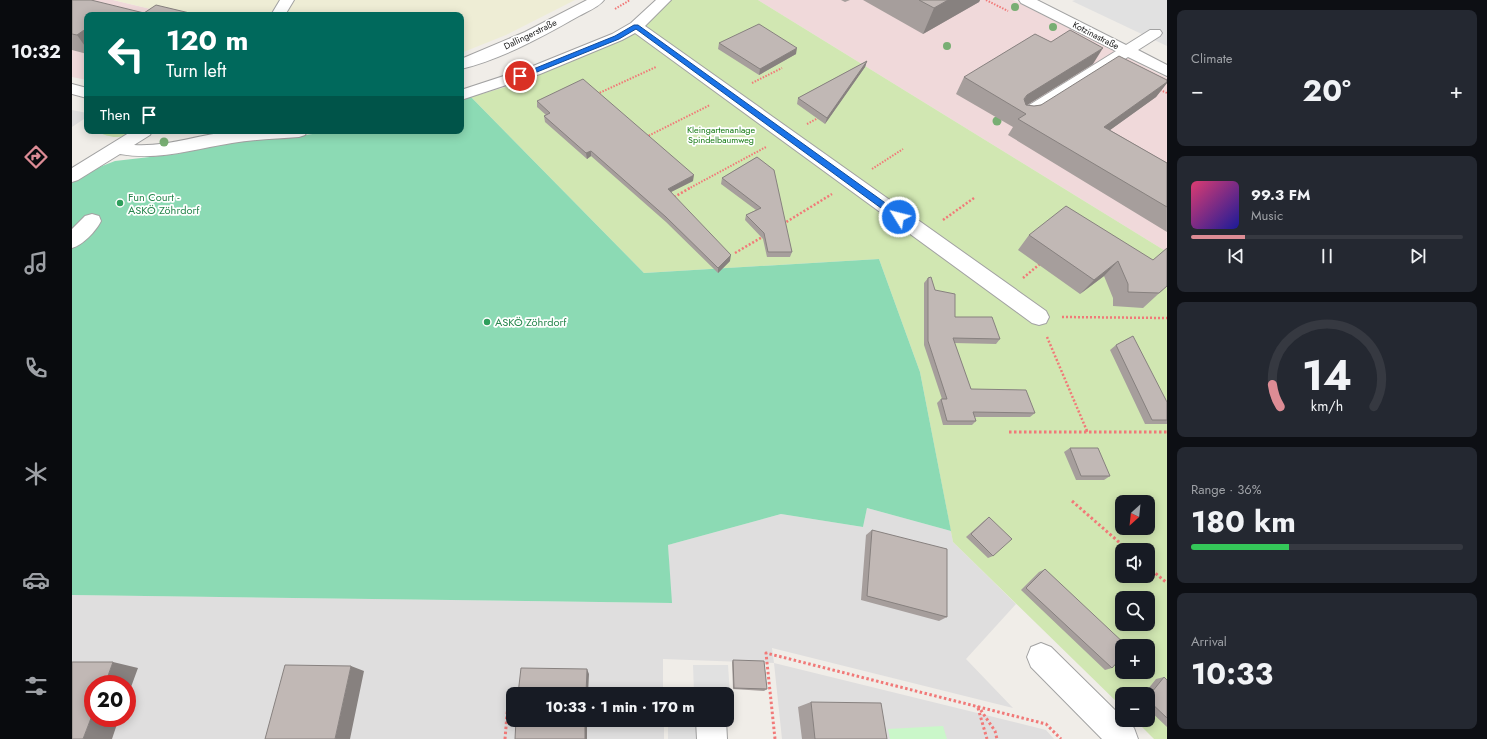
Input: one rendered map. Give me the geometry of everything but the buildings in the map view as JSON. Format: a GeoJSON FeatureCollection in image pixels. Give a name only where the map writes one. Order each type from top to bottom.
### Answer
{"type":"FeatureCollection","features":[{"type":"Feature","properties":{"kind":"street"},"geometry":{"type":"LineString","coordinates":[[280,12],[287,0]]}},
{"type":"Feature","properties":{"kind":"street","name":"Dallingerstraße"},"geometry":{"type":"LineString","coordinates":[[464,63],[499,50],[535,33],[597,0]]}},
{"type":"Feature","properties":{"kind":"street"},"geometry":{"type":"LineString","coordinates":[[464,93],[534,71],[617,38],[636,26],[664,0]]}},
{"type":"Feature","properties":{"kind":"street","name":"Kotzinastraße"},"geometry":{"type":"LineString","coordinates":[[1026,0],[1167,71]]}},
{"type":"Feature","properties":{"kind":"street"},"geometry":{"type":"LineString","coordinates":[[636,26],[1038,317]]}},
{"type":"Feature","properties":{"kind":"street"},"geometry":{"type":"LineString","coordinates":[[1024,116],[1154,33]]}},
{"type":"Feature","properties":{"kind":"street"},"geometry":{"type":"LineString","coordinates":[[72,89],[84,92]]}},
{"type":"Feature","properties":{"kind":"street"},"geometry":{"type":"LineString","coordinates":[[72,176],[139,134]]}},
{"type":"Feature","properties":{"kind":"street"},"geometry":{"type":"LineString","coordinates":[[118,148],[130,151],[149,152],[234,136],[260,134]]}},
{"type":"Feature","properties":{"kind":"street"},"geometry":{"type":"LineString","coordinates":[[72,241],[92,221]]}},
{"type":"Feature","properties":{"kind":"street"},"geometry":{"type":"LineString","coordinates":[[1041,657],[1123,739]]}},
{"type":"Feature","properties":{"kind":"street"},"geometry":{"type":"LineString","coordinates":[[711,727],[712,739]]}},
{"type":"Feature","properties":{"kind":"path"},"geometry":{"type":"LineString","coordinates":[[591,97],[678,57]]}},
{"type":"Feature","properties":{"kind":"path"},"geometry":{"type":"LineString","coordinates":[[640,140],[782,68]]}},
{"type":"Feature","properties":{"kind":"path"},"geometry":{"type":"LineString","coordinates":[[672,199],[826,113]]}},
{"type":"Feature","properties":{"kind":"path"},"geometry":{"type":"LineString","coordinates":[[780,226],[903,149]]}},
{"type":"Feature","properties":{"kind":"path"},"geometry":{"type":"LineString","coordinates":[[922,234],[974,198]]}},
{"type":"Feature","properties":{"kind":"path"},"geometry":{"type":"LineString","coordinates":[[735,253],[767,233]]}},
{"type":"Feature","properties":{"kind":"path"},"geometry":{"type":"LineString","coordinates":[[1004,293],[1044,261]]}},
{"type":"Feature","properties":{"kind":"path"},"geometry":{"type":"LineString","coordinates":[[1087,432],[1038,317],[1167,318]]}},
{"type":"Feature","properties":{"kind":"path"},"geometry":{"type":"LineString","coordinates":[[1009,432],[1167,432]]}},
{"type":"Feature","properties":{"kind":"path"},"geometry":{"type":"LineString","coordinates":[[1072,501],[1120,543]]}},
{"type":"Feature","properties":{"kind":"path"},"geometry":{"type":"LineString","coordinates":[[1155,573],[1167,583]]}},
{"type":"Feature","properties":{"kind":"path"},"geometry":{"type":"LineString","coordinates":[[775,739],[766,653],[978,705],[1046,724],[1061,739]]}},
{"type":"Feature","properties":{"kind":"path"},"geometry":{"type":"LineString","coordinates":[[978,705],[986,739]]}},
{"type":"Feature","properties":{"kind":"path"},"geometry":{"type":"LineString","coordinates":[[978,705],[995,731],[997,739]]}},
{"type":"Feature","properties":{"kind":"path"},"geometry":{"type":"LineString","coordinates":[[505,739],[506,727]]}},
{"type":"Feature","properties":{"kind":"shaded area"},"geometry":{"type":"Polygon","coordinates":[[[72,0],[113,0],[163,12],[84,12],[84,79],[72,77],[72,0]]]}},
{"type":"Feature","properties":{"kind":"shaded area"},"geometry":{"type":"Polygon","coordinates":[[[758,0],[1013,0],[1167,78],[1167,252],[758,0]]]}},
{"type":"Feature","properties":{"kind":"shaded area"},"geometry":{"type":"Polygon","coordinates":[[[1167,0],[1167,46],[1072,1],[1167,0]]]}},
{"type":"Feature","properties":{"kind":"shaded area"},"geometry":{"type":"Polygon","coordinates":[[[72,110],[84,112],[84,119],[72,127],[72,110]]]}},
{"type":"Feature","properties":{"kind":"shaded area"},"geometry":{"type":"Polygon","coordinates":[[[867,508],[951,531],[953,542],[1016,604],[966,659],[1013,708],[772,648],[774,663],[663,659],[663,687],[506,687],[506,727],[664,727],[664,739],[72,739],[72,595],[671,603],[668,545],[781,514],[863,527],[867,508]]]}},
{"type":"Feature","properties":{"kind":"shaded area"},"geometry":{"type":"Polygon","coordinates":[[[774,663],[1046,730],[1054,739],[782,739],[774,663]]]}},
{"type":"Feature","properties":{"kind":"shaded area"},"geometry":{"type":"Polygon","coordinates":[[[693,665],[728,665],[730,687],[694,687],[693,665]]]}},
{"type":"Feature","properties":{"kind":"shaded area"},"geometry":{"type":"Polygon","coordinates":[[[668,727],[696,727],[697,739],[668,739],[668,727]]]}},
{"type":"Feature","properties":{"kind":"green space"},"geometry":{"type":"Polygon","coordinates":[[[113,0],[280,0],[273,12],[163,12],[113,0]]]}},
{"type":"Feature","properties":{"kind":"green space"},"geometry":{"type":"Polygon","coordinates":[[[292,0],[575,0],[506,35],[464,52],[464,12],[285,12],[292,0]]]}},
{"type":"Feature","properties":{"kind":"green space","name":"Kleingartenanlage Spindelbaumweg"},"geometry":{"type":"Polygon","coordinates":[[[670,0],[758,0],[1167,252],[1167,739],[1154,739],[1142,727],[1155,727],[1155,687],[1115,687],[1115,700],[953,542],[920,372],[879,259],[644,273],[471,97],[519,83],[630,36],[670,0]]]}},
{"type":"Feature","properties":{"kind":"green space","name":"ASKÖ Zöhrdorf"},"geometry":{"type":"Polygon","coordinates":[[[471,97],[644,273],[879,259],[920,372],[951,531],[867,508],[863,527],[781,514],[668,545],[672,603],[72,595],[72,183],[97,168],[115,161],[176,154],[237,142],[312,134],[464,134],[464,99],[471,97]]]}},
{"type":"Feature","properties":{"kind":"green space"},"geometry":{"type":"Polygon","coordinates":[[[103,134],[129,134],[119,137],[103,134]]]}},
{"type":"Feature","properties":{"kind":"green space"},"geometry":{"type":"Polygon","coordinates":[[[943,726],[947,739],[890,739],[888,729],[943,726]]]}},
{"type":"Feature","properties":{"kind":"place","name":"Fun Court - ASKÖ Zöhrdorf"},"geometry":{"type":"Point","coordinates":[120,203]}},
{"type":"Feature","properties":{"kind":"place","name":"ASKÖ Zöhrdorf"},"geometry":{"type":"Point","coordinates":[487,322]}},
{"type":"Feature","properties":{"kind":"route"},"geometry":{"type":"LineString","coordinates":[[520,76],[617,38],[636,26],[899,217]]}}]}
